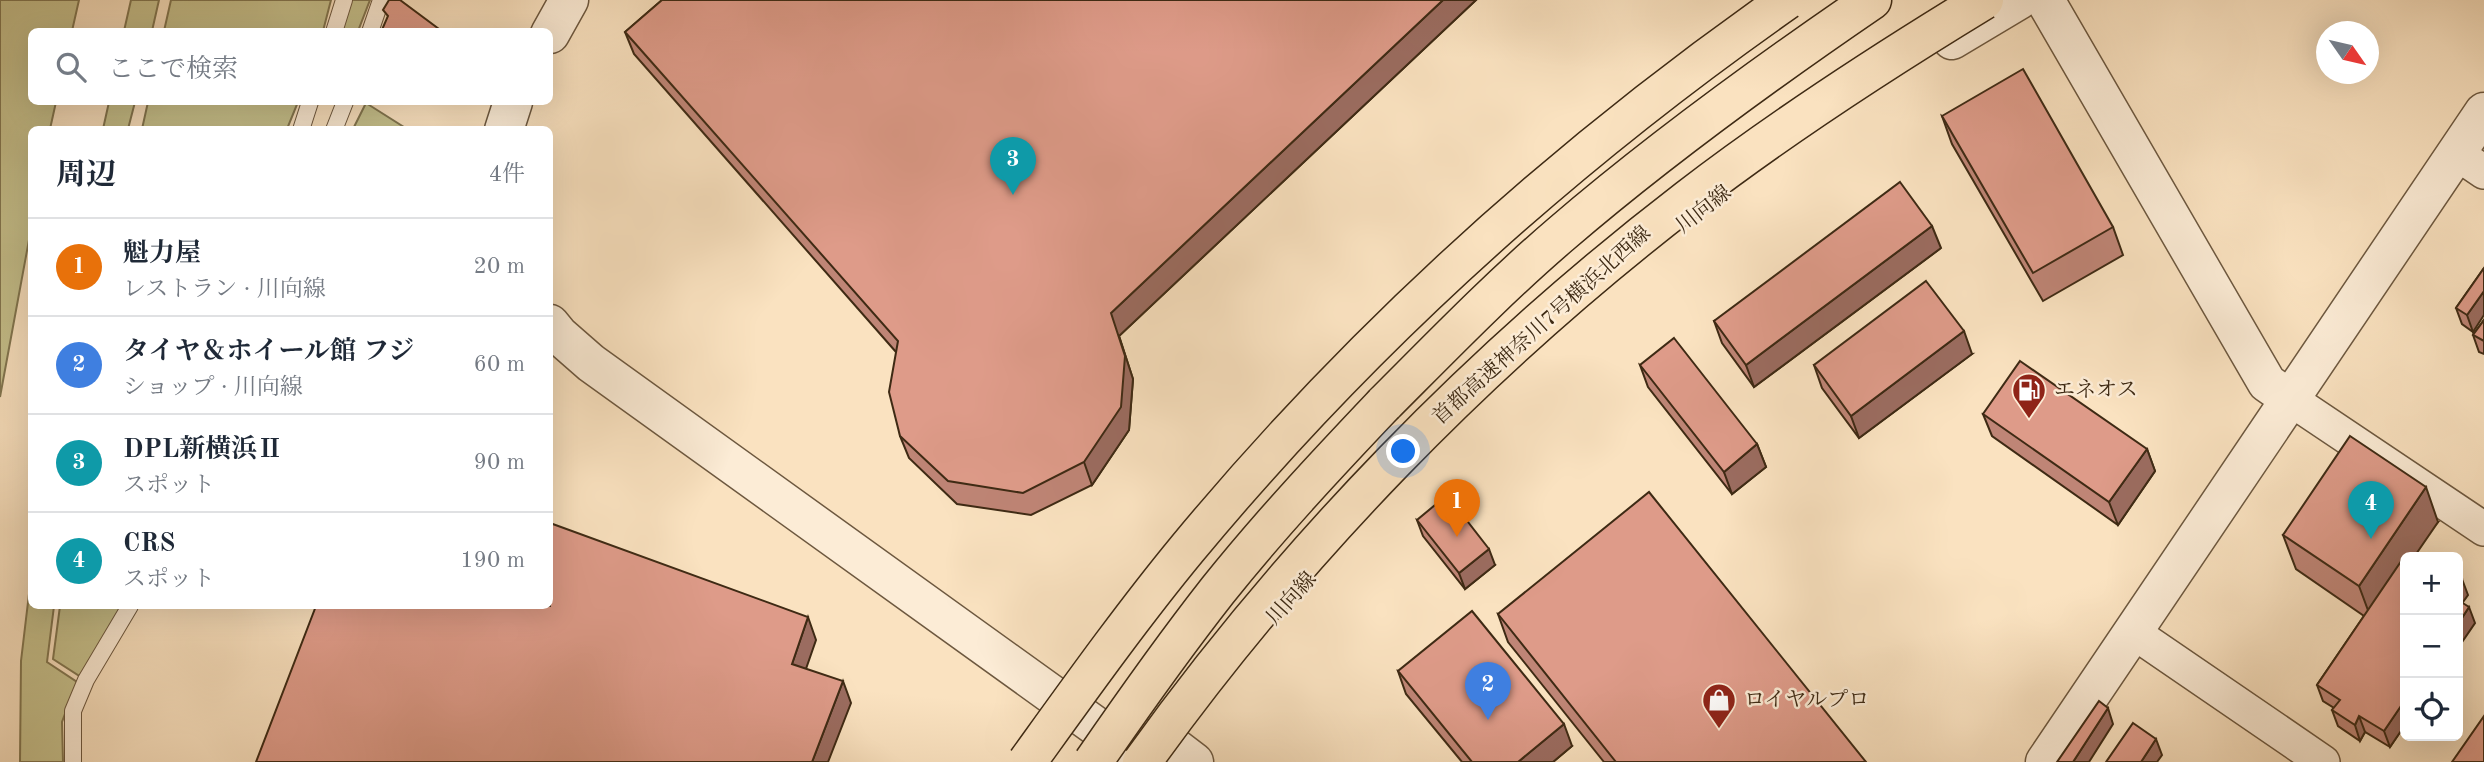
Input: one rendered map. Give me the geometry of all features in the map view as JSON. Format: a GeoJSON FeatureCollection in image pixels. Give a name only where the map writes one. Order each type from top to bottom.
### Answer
{"type":"FeatureCollection","features":[{"type":"Feature","properties":{"kind":"highway"},"geometry":{"type":"LineString","coordinates":[[1027,762],[1186,550],[1272,450],[1360,357],[1453,267],[1549,181],[1787,0]]}},
{"type":"Feature","properties":{"kind":"highway"},"geometry":{"type":"LineString","coordinates":[[1072,762],[1095,744],[1141,693],[1219,589],[1290,505],[1384,404],[1470,318],[1560,234],[1670,146],[1783,61],[1872,0]]}},
{"type":"Feature","properties":{"kind":"highway","name":"首都高速神奈川7号横浜北西線"},"geometry":{"type":"LineString","coordinates":[[1168,758],[1181,708],[1258,612],[1340,518],[1503,355],[1588,279],[1689,198],[1898,52],[1984,0]]}},
{"type":"Feature","properties":{"kind":"street"},"geometry":{"type":"LineString","coordinates":[[553,29],[569,0]]}},
{"type":"Feature","properties":{"kind":"street"},"geometry":{"type":"LineString","coordinates":[[1095,744],[1209,577],[1287,484],[1373,391],[1458,306],[1547,225],[1659,131],[1773,46],[1841,0]]}},
{"type":"Feature","properties":{"kind":"street","name":"川向線"},"geometry":{"type":"LineString","coordinates":[[1168,758],[1268,625],[1350,534],[1429,450],[1598,294],[1800,137],[1906,68],[2019,0]]}},
{"type":"Feature","properties":{"kind":"street"},"geometry":{"type":"LineString","coordinates":[[2045,0],[2267,383],[2484,529]]}},
{"type":"Feature","properties":{"kind":"street"},"geometry":{"type":"LineString","coordinates":[[505,126],[512,105]]}},
{"type":"Feature","properties":{"kind":"street"},"geometry":{"type":"LineString","coordinates":[[2045,762],[2290,400],[2470,163],[2484,112]]}},
{"type":"Feature","properties":{"kind":"street"},"geometry":{"type":"LineString","coordinates":[[553,328],[591,363],[1095,744],[1125,762]]}},
{"type":"Feature","properties":{"kind":"street"},"geometry":{"type":"LineString","coordinates":[[2133,632],[2323,762]]}},
{"type":"Feature","properties":{"kind":"street"},"geometry":{"type":"LineString","coordinates":[[1095,744],[1168,758]]}},
{"type":"Feature","properties":{"kind":"lane"},"geometry":{"type":"LineString","coordinates":[[335,28],[344,0]]}},
{"type":"Feature","properties":{"kind":"lane"},"geometry":{"type":"LineString","coordinates":[[371,28],[381,0]]}},
{"type":"Feature","properties":{"kind":"lane"},"geometry":{"type":"LineString","coordinates":[[301,126],[309,105]]}},
{"type":"Feature","properties":{"kind":"lane"},"geometry":{"type":"LineString","coordinates":[[336,126],[344,105]]}},
{"type":"Feature","properties":{"kind":"lane"},"geometry":{"type":"LineString","coordinates":[[73,762],[73,711],[86,680],[128,609]]}},
{"type":"Feature","properties":{"kind":"shaded area"},"geometry":{"type":"Polygon","coordinates":[[[0,0],[79,0],[73,28],[28,28],[28,105],[55,105],[51,126],[28,126],[28,245],[0,397],[0,0]]]}},
{"type":"Feature","properties":{"kind":"shaded area"},"geometry":{"type":"Polygon","coordinates":[[[131,0],[159,0],[153,28],[125,28],[131,0]]]}},
{"type":"Feature","properties":{"kind":"shaded area"},"geometry":{"type":"Polygon","coordinates":[[[171,0],[331,0],[324,28],[165,28],[171,0]]]}},
{"type":"Feature","properties":{"kind":"shaded area"},"geometry":{"type":"Polygon","coordinates":[[[351,0],[370,0],[359,28],[341,28],[351,0]]]}},
{"type":"Feature","properties":{"kind":"shaded area"},"geometry":{"type":"Polygon","coordinates":[[[108,105],[134,105],[129,126],[104,126],[108,105]]]}},
{"type":"Feature","properties":{"kind":"shaded area"},"geometry":{"type":"Polygon","coordinates":[[[147,105],[297,105],[288,126],[143,126],[147,105]]]}},
{"type":"Feature","properties":{"kind":"shaded area"},"geometry":{"type":"Polygon","coordinates":[[[365,105],[369,105],[402,126],[354,126],[365,105]]]}},
{"type":"Feature","properties":{"kind":"shaded area"},"geometry":{"type":"Polygon","coordinates":[[[28,602],[28,609],[54,609],[47,662],[77,682],[62,722],[63,762],[20,762],[21,661],[28,602]]]}},
{"type":"Feature","properties":{"kind":"shaded area"},"geometry":{"type":"Polygon","coordinates":[[[60,609],[120,609],[81,677],[53,659],[60,609]]]}},
{"type":"Feature","properties":{"kind":"building"},"geometry":{"type":"Polygon","coordinates":[[[389,0],[400,0],[438,28],[383,28],[388,16],[383,10],[389,0]]]}},
{"type":"Feature","properties":{"kind":"building"},"geometry":{"type":"Polygon","coordinates":[[[662,0],[1443,0],[1111,313],[1125,356],[1121,407],[1084,462],[1023,493],[948,481],[900,436],[889,392],[898,341],[625,32],[662,0]]]}},
{"type":"Feature","properties":{"kind":"building"},"geometry":{"type":"Polygon","coordinates":[[[2023,69],[2113,227],[2033,273],[1942,116],[2023,69]]]}},
{"type":"Feature","properties":{"kind":"building"},"geometry":{"type":"Polygon","coordinates":[[[1900,182],[1932,226],[1746,365],[1714,321],[1900,182]]]}},
{"type":"Feature","properties":{"kind":"building"},"geometry":{"type":"Polygon","coordinates":[[[2484,268],[2484,291],[2467,315],[2456,308],[2484,268]]]}},
{"type":"Feature","properties":{"kind":"building"},"geometry":{"type":"Polygon","coordinates":[[[1926,281],[1964,331],[1851,416],[1814,365],[1926,281]]]}},
{"type":"Feature","properties":{"kind":"building"},"geometry":{"type":"Polygon","coordinates":[[[2484,320],[2484,341],[2473,335],[2484,320]]]}},
{"type":"Feature","properties":{"kind":"building"},"geometry":{"type":"Polygon","coordinates":[[[1674,338],[1757,444],[1724,472],[1640,365],[1674,338]]]}},
{"type":"Feature","properties":{"kind":"building"},"geometry":{"type":"Polygon","coordinates":[[[2020,361],[2147,449],[2109,502],[1983,414],[2020,361]]]}},
{"type":"Feature","properties":{"kind":"building"},"geometry":{"type":"Polygon","coordinates":[[[2350,436],[2426,487],[2359,586],[2283,535],[2350,436]]]}},
{"type":"Feature","properties":{"kind":"building"},"geometry":{"type":"Polygon","coordinates":[[[1649,492],[1866,762],[1616,762],[1498,614],[1649,492]]]}},
{"type":"Feature","properties":{"kind":"building"},"geometry":{"type":"Polygon","coordinates":[[[1447,495],[1489,549],[1459,573],[1417,520],[1447,495]]]}},
{"type":"Feature","properties":{"kind":"building"},"geometry":{"type":"Polygon","coordinates":[[[553,524],[808,617],[792,664],[843,681],[812,762],[256,762],[315,609],[553,609],[553,524]]]}},
{"type":"Feature","properties":{"kind":"building"},"geometry":{"type":"Polygon","coordinates":[[[2400,563],[2400,707],[2384,731],[2359,716],[2355,725],[2332,710],[2340,700],[2317,685],[2400,563]]]}},
{"type":"Feature","properties":{"kind":"building"},"geometry":{"type":"Polygon","coordinates":[[[2463,603],[2469,607],[2463,616],[2463,603]]]}},
{"type":"Feature","properties":{"kind":"building"},"geometry":{"type":"Polygon","coordinates":[[[1472,611],[1564,724],[1518,762],[1472,762],[1398,671],[1472,611]]]}},
{"type":"Feature","properties":{"kind":"building"},"geometry":{"type":"Polygon","coordinates":[[[2099,701],[2108,708],[2073,762],[2057,762],[2099,701]]]}},
{"type":"Feature","properties":{"kind":"building"},"geometry":{"type":"Polygon","coordinates":[[[2484,716],[2484,762],[2452,762],[2484,716]]]}},
{"type":"Feature","properties":{"kind":"building"},"geometry":{"type":"Polygon","coordinates":[[[2133,723],[2156,739],[2141,762],[2106,762],[2133,723]]]}},
{"type":"Feature","properties":{"kind":"place","name":"DPL新横浜Ⅱ"},"geometry":{"type":"Point","coordinates":[1013,195]}},
{"type":"Feature","properties":{"kind":"place","name":"エネオス"},"geometry":{"type":"Point","coordinates":[2029,420]}},
{"type":"Feature","properties":{"kind":"place","name":"魁力屋"},"geometry":{"type":"Point","coordinates":[1457,537]}},
{"type":"Feature","properties":{"kind":"place","name":"CRS"},"geometry":{"type":"Point","coordinates":[2371,539]}},
{"type":"Feature","properties":{"kind":"place","name":"タイヤ＆ホイール館 フジ"},"geometry":{"type":"Point","coordinates":[1488,720]}},
{"type":"Feature","properties":{"kind":"place","name":"ロイヤルプロ"},"geometry":{"type":"Point","coordinates":[1719,730]}}]}
